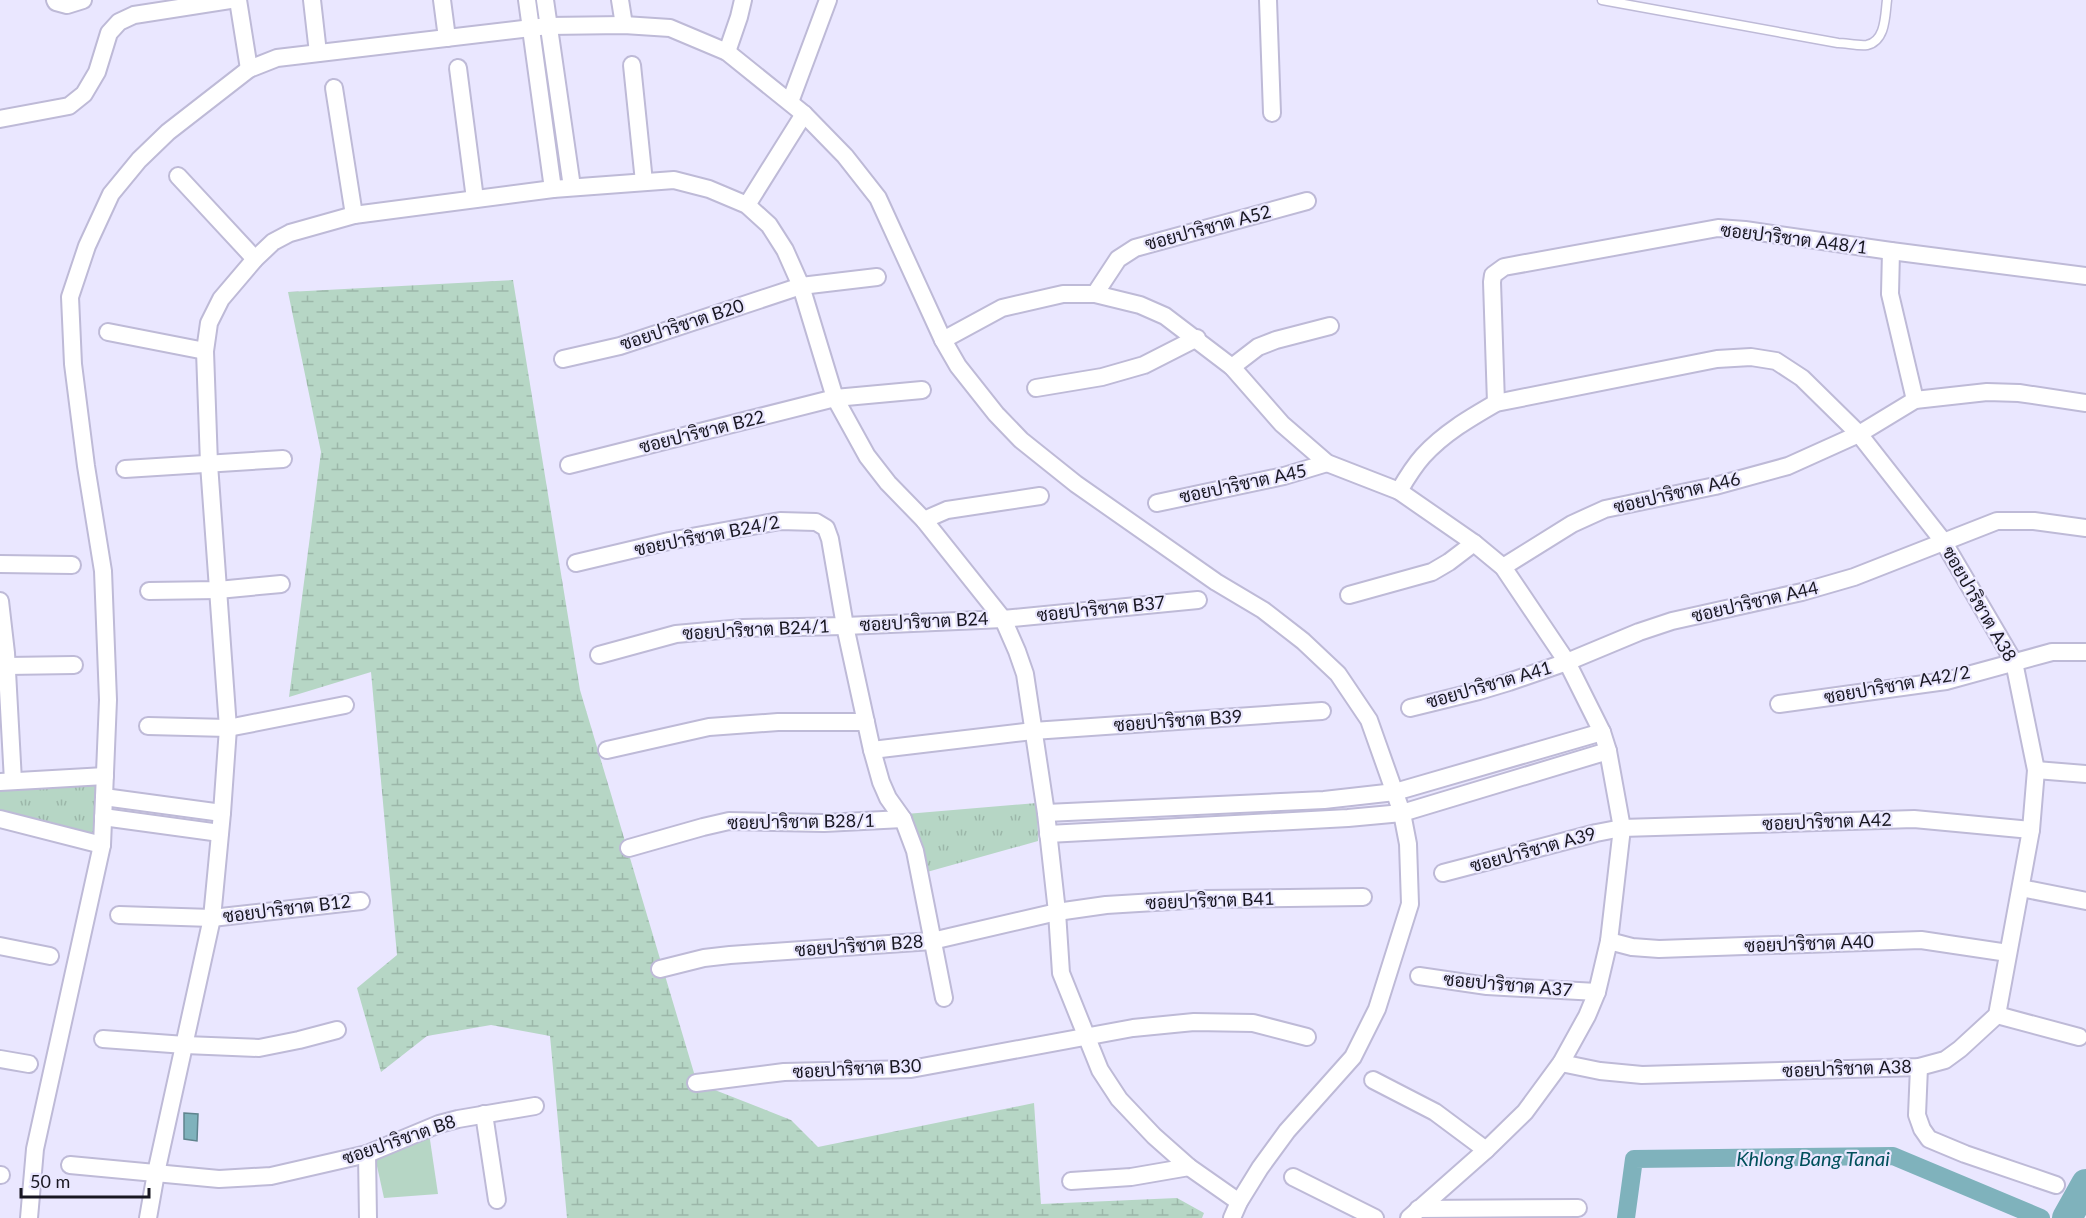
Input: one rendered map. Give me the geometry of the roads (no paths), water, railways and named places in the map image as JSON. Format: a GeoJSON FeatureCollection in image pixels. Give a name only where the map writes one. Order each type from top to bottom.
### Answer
{"type":"FeatureCollection","features":[{"type":"Feature","properties":{"kind":"street"},"geometry":{"type":"LineString","coordinates":[[55,0],[67,5],[83,0]]}},
{"type":"Feature","properties":{"kind":"street"},"geometry":{"type":"LineString","coordinates":[[0,119],[69,106],[84,94],[97,72],[109,33],[118,22],[134,15],[230,0]]}},
{"type":"Feature","properties":{"kind":"street"},"geometry":{"type":"LineString","coordinates":[[238,0],[249,69]]}},
{"type":"Feature","properties":{"kind":"street"},"geometry":{"type":"LineString","coordinates":[[312,0],[318,53]]}},
{"type":"Feature","properties":{"kind":"street"},"geometry":{"type":"LineString","coordinates":[[442,0],[447,38]]}},
{"type":"Feature","properties":{"kind":"street"},"geometry":{"type":"LineString","coordinates":[[526,0],[553,189]]}},
{"type":"Feature","properties":{"kind":"street"},"geometry":{"type":"LineString","coordinates":[[544,0],[572,187]]}},
{"type":"Feature","properties":{"kind":"street"},"geometry":{"type":"LineString","coordinates":[[620,0],[624,25]]}},
{"type":"Feature","properties":{"kind":"street"},"geometry":{"type":"LineString","coordinates":[[727,52],[743,0]]}},
{"type":"Feature","properties":{"kind":"street"},"geometry":{"type":"LineString","coordinates":[[790,102],[828,0]]}},
{"type":"Feature","properties":{"kind":"street"},"geometry":{"type":"LineString","coordinates":[[1268,0],[1272,112]]}},
{"type":"Feature","properties":{"kind":"street"},"geometry":{"type":"LineString","coordinates":[[29,1218],[35,1149],[102,845],[108,700],[103,571],[73,364],[70,297],[87,246],[111,194],[139,160],[168,132],[249,69],[277,58],[548,26],[624,25],[670,28],[727,52],[804,114],[845,156],[878,198],[943,340],[958,366],[996,414],[1021,440],[1076,484],[1216,582],[1263,610],[1303,641],[1338,674],[1369,720],[1402,813],[1408,844],[1410,904],[1377,1009],[1353,1057],[1287,1131],[1260,1168],[1232,1218]]}},
{"type":"Feature","properties":{"kind":"street"},"geometry":{"type":"LineString","coordinates":[[632,65],[644,182]]}},
{"type":"Feature","properties":{"kind":"street"},"geometry":{"type":"LineString","coordinates":[[458,68],[475,199]]}},
{"type":"Feature","properties":{"kind":"street"},"geometry":{"type":"LineString","coordinates":[[333,88],[354,215]]}},
{"type":"Feature","properties":{"kind":"street"},"geometry":{"type":"LineString","coordinates":[[747,205],[804,114]]}},
{"type":"Feature","properties":{"kind":"street"},"geometry":{"type":"LineString","coordinates":[[178,177],[255,259]]}},
{"type":"Feature","properties":{"kind":"street"},"geometry":{"type":"LineString","coordinates":[[148,1218],[212,918],[222,813],[228,728],[209,464],[205,351],[209,323],[221,299],[255,259],[273,242],[290,233],[354,215],[553,189],[674,180],[692,183],[747,205],[769,225],[785,250],[801,286],[835,398],[867,456],[888,483],[924,520],[1004,619],[1025,674],[1046,813],[1061,973],[1100,1070],[1119,1099],[1154,1136],[1189,1167],[1239,1202]]}},
{"type":"Feature","properties":{"kind":"street","name":"ซอยปาริชาต A52"},"geometry":{"type":"LineString","coordinates":[[1095,294],[1118,259],[1135,248],[1307,201]]}},
{"type":"Feature","properties":{"kind":"street","name":"ซอยปาริชาต A48/1"},"geometry":{"type":"LineString","coordinates":[[1496,403],[1491,282],[1493,275],[1504,267],[1718,228],[2086,276]]}},
{"type":"Feature","properties":{"kind":"street"},"geometry":{"type":"LineString","coordinates":[[1891,251],[1890,294],[1915,399],[1987,392],[2019,393],[2086,403]]}},
{"type":"Feature","properties":{"kind":"street","name":"ซอยปาริชาต B20"},"geometry":{"type":"LineString","coordinates":[[563,359],[620,346],[801,286],[877,277]]}},
{"type":"Feature","properties":{"kind":"street"},"geometry":{"type":"LineString","coordinates":[[943,340],[1002,308],[1063,294],[1095,294],[1140,305],[1165,316],[1197,338],[1232,367],[1282,424],[1327,464],[1399,491],[1474,543],[1503,567],[1568,662],[1602,732],[1608,751],[1622,828],[1609,941],[1597,993],[1561,1063],[1525,1112],[1486,1150],[1413,1214]]}},
{"type":"Feature","properties":{"kind":"street"},"geometry":{"type":"LineString","coordinates":[[1232,367],[1258,346],[1330,326]]}},
{"type":"Feature","properties":{"kind":"street"},"geometry":{"type":"LineString","coordinates":[[108,332],[205,351]]}},
{"type":"Feature","properties":{"kind":"street"},"geometry":{"type":"LineString","coordinates":[[1036,388],[1102,377],[1144,365],[1197,338]]}},
{"type":"Feature","properties":{"kind":"street","name":"ซอยปาริชาต A38"},"geometry":{"type":"LineString","coordinates":[[1399,491],[1422,457],[1438,440],[1496,403],[1717,359],[1751,357],[1776,361],[1802,378],[1859,434],[1943,541],[2014,662],[2036,770],[2031,830],[1997,1015],[1960,1049],[1945,1060],[1919,1067],[1642,1075],[1561,1063]]}},
{"type":"Feature","properties":{"kind":"street","name":"ซอยปาริชาต B22"},"geometry":{"type":"LineString","coordinates":[[569,465],[835,398],[922,390]]}},
{"type":"Feature","properties":{"kind":"street","name":"ซอยปาริชาต A46"},"geometry":{"type":"LineString","coordinates":[[1503,567],[1572,524],[1605,509],[1715,486],[1788,466],[1859,434],[1915,399]]}},
{"type":"Feature","properties":{"kind":"street"},"geometry":{"type":"LineString","coordinates":[[124,469],[283,459]]}},
{"type":"Feature","properties":{"kind":"street","name":"ซอยปาริชาต A45"},"geometry":{"type":"LineString","coordinates":[[1157,502],[1284,476],[1327,464]]}},
{"type":"Feature","properties":{"kind":"street"},"geometry":{"type":"LineString","coordinates":[[924,520],[947,510],[1040,496]]}},
{"type":"Feature","properties":{"kind":"street","name":"ซอยปาริชาต A44"},"geometry":{"type":"LineString","coordinates":[[1568,662],[1639,632],[1672,621],[1802,592],[1854,577],[1997,521],[2034,520],[2086,528]]}},
{"type":"Feature","properties":{"kind":"street","name":"ซอยปาริชาต B24/2"},"geometry":{"type":"LineString","coordinates":[[576,563],[669,541],[780,521],[816,522],[826,528],[830,539],[845,626]]}},
{"type":"Feature","properties":{"kind":"street"},"geometry":{"type":"LineString","coordinates":[[1349,595],[1432,572],[1474,543]]}},
{"type":"Feature","properties":{"kind":"street"},"geometry":{"type":"LineString","coordinates":[[0,564],[72,565]]}},
{"type":"Feature","properties":{"kind":"street"},"geometry":{"type":"LineString","coordinates":[[149,591],[218,590],[281,584]]}},
{"type":"Feature","properties":{"kind":"street","name":"ซอยปาริชาต B37"},"geometry":{"type":"LineString","coordinates":[[1004,619],[1198,600]]}},
{"type":"Feature","properties":{"kind":"street"},"geometry":{"type":"LineString","coordinates":[[0,601],[7,666],[6,781],[105,776]]}},
{"type":"Feature","properties":{"kind":"street","name":"ซอยปาริชาต B24"},"geometry":{"type":"LineString","coordinates":[[845,626],[1004,619]]}},
{"type":"Feature","properties":{"kind":"street"},"geometry":{"type":"LineString","coordinates":[[845,626],[881,782],[888,798],[903,819],[915,851],[944,998]]}},
{"type":"Feature","properties":{"kind":"street","name":"ซอยปาริชาต B24/1"},"geometry":{"type":"LineString","coordinates":[[599,655],[676,634],[743,628],[845,626]]}},
{"type":"Feature","properties":{"kind":"street","name":"ซอยปาริชาต A42/2"},"geometry":{"type":"LineString","coordinates":[[1779,704],[1946,681],[2052,652],[2086,652]]}},
{"type":"Feature","properties":{"kind":"street","name":"ซอยปาริชาต A41"},"geometry":{"type":"LineString","coordinates":[[1410,708],[1479,691],[1568,662]]}},
{"type":"Feature","properties":{"kind":"street"},"geometry":{"type":"LineString","coordinates":[[7,666],[74,665]]}},
{"type":"Feature","properties":{"kind":"street"},"geometry":{"type":"LineString","coordinates":[[148,726],[228,728],[345,705]]}},
{"type":"Feature","properties":{"kind":"street","name":"ซอยปาริชาต B39"},"geometry":{"type":"LineString","coordinates":[[872,750],[1034,730],[1322,711]]}},
{"type":"Feature","properties":{"kind":"street"},"geometry":{"type":"LineString","coordinates":[[607,750],[709,728],[778,722],[866,722]]}},
{"type":"Feature","properties":{"kind":"street"},"geometry":{"type":"LineString","coordinates":[[1046,813],[1324,800],[1395,792],[1602,732]]}},
{"type":"Feature","properties":{"kind":"street"},"geometry":{"type":"LineString","coordinates":[[1048,834],[1402,813],[1608,751]]}},
{"type":"Feature","properties":{"kind":"street"},"geometry":{"type":"LineString","coordinates":[[2036,770],[2086,774]]}},
{"type":"Feature","properties":{"kind":"street"},"geometry":{"type":"LineString","coordinates":[[104,797],[222,813]]}},
{"type":"Feature","properties":{"kind":"street"},"geometry":{"type":"LineString","coordinates":[[103,818],[220,833]]}},
{"type":"Feature","properties":{"kind":"street"},"geometry":{"type":"LineString","coordinates":[[0,819],[102,845]]}},
{"type":"Feature","properties":{"kind":"street","name":"ซอยปาริชาต B28/1"},"geometry":{"type":"LineString","coordinates":[[629,848],[729,821],[824,823],[903,819]]}},
{"type":"Feature","properties":{"kind":"street","name":"ซอยปาริชาต A42"},"geometry":{"type":"LineString","coordinates":[[1622,828],[1914,819],[2031,830]]}},
{"type":"Feature","properties":{"kind":"street","name":"ซอยปาริชาต A39"},"geometry":{"type":"LineString","coordinates":[[1443,873],[1622,828]]}},
{"type":"Feature","properties":{"kind":"street"},"geometry":{"type":"LineString","coordinates":[[2021,888],[2086,901]]}},
{"type":"Feature","properties":{"kind":"street","name":"ซอยปาริชาต B41"},"geometry":{"type":"LineString","coordinates":[[1057,912],[1106,905],[1204,898],[1363,897]]}},
{"type":"Feature","properties":{"kind":"street","name":"ซอยปาริชาต B12"},"geometry":{"type":"LineString","coordinates":[[119,915],[212,918],[361,901]]}},
{"type":"Feature","properties":{"kind":"street","name":"ซอยปาริชาต B28"},"geometry":{"type":"LineString","coordinates":[[660,969],[704,958],[730,955],[932,941],[1057,912]]}},
{"type":"Feature","properties":{"kind":"street","name":"ซอยปาริชาต A40"},"geometry":{"type":"LineString","coordinates":[[1609,941],[1632,947],[1659,949],[1921,940],[2008,953]]}},
{"type":"Feature","properties":{"kind":"street"},"geometry":{"type":"LineString","coordinates":[[0,946],[50,956]]}},
{"type":"Feature","properties":{"kind":"street","name":"ซอยปาริชาต A37"},"geometry":{"type":"LineString","coordinates":[[1419,976],[1487,986],[1597,993]]}},
{"type":"Feature","properties":{"kind":"street"},"geometry":{"type":"LineString","coordinates":[[1997,1015],[2079,1037]]}},
{"type":"Feature","properties":{"kind":"street","name":"ซอยปาริชาต B30"},"geometry":{"type":"LineString","coordinates":[[696,1083],[784,1072],[911,1069],[1133,1028],[1194,1022],[1253,1023],[1307,1036]]}},
{"type":"Feature","properties":{"kind":"street"},"geometry":{"type":"LineString","coordinates":[[103,1039],[258,1047],[337,1030]]}},
{"type":"Feature","properties":{"kind":"street"},"geometry":{"type":"LineString","coordinates":[[0,1059],[29,1064]]}},
{"type":"Feature","properties":{"kind":"street"},"geometry":{"type":"LineString","coordinates":[[1919,1067],[1917,1114],[1922,1130],[1929,1139],[1965,1154],[2056,1185]]}},
{"type":"Feature","properties":{"kind":"street"},"geometry":{"type":"LineString","coordinates":[[1373,1080],[1435,1112],[1486,1150]]}},
{"type":"Feature","properties":{"kind":"street","name":"ซอยปาริชาต B8"},"geometry":{"type":"LineString","coordinates":[[70,1165],[219,1179],[271,1176],[367,1154],[439,1124],[536,1106]]}},
{"type":"Feature","properties":{"kind":"street"},"geometry":{"type":"LineString","coordinates":[[484,1114],[497,1200]]}},
{"type":"Feature","properties":{"kind":"street"},"geometry":{"type":"LineString","coordinates":[[367,1154],[368,1218]]}},
{"type":"Feature","properties":{"kind":"street"},"geometry":{"type":"LineString","coordinates":[[1071,1181],[1131,1177],[1189,1167]]}},
{"type":"Feature","properties":{"kind":"street"},"geometry":{"type":"LineString","coordinates":[[1293,1177],[1375,1218]]}},
{"type":"Feature","properties":{"kind":"street"},"geometry":{"type":"LineString","coordinates":[[1413,1214],[1578,1208]]}},
{"type":"Feature","properties":{"kind":"lane"},"geometry":{"type":"LineString","coordinates":[[1602,0],[1838,43],[1867,45],[1877,39],[1881,33],[1887,0]]}},
{"type":"Feature","properties":{"kind":"waterway","name":"Khlong Bang Tanai"},"geometry":{"type":"LineString","coordinates":[[1626,1218],[1634,1159],[1893,1156],[2041,1218]]}},
{"type":"Feature","properties":{"kind":"waterway","name":"Khlong Bang Tanai"},"geometry":{"type":"LineString","coordinates":[[2067,1218],[2086,1184]]}}]}
